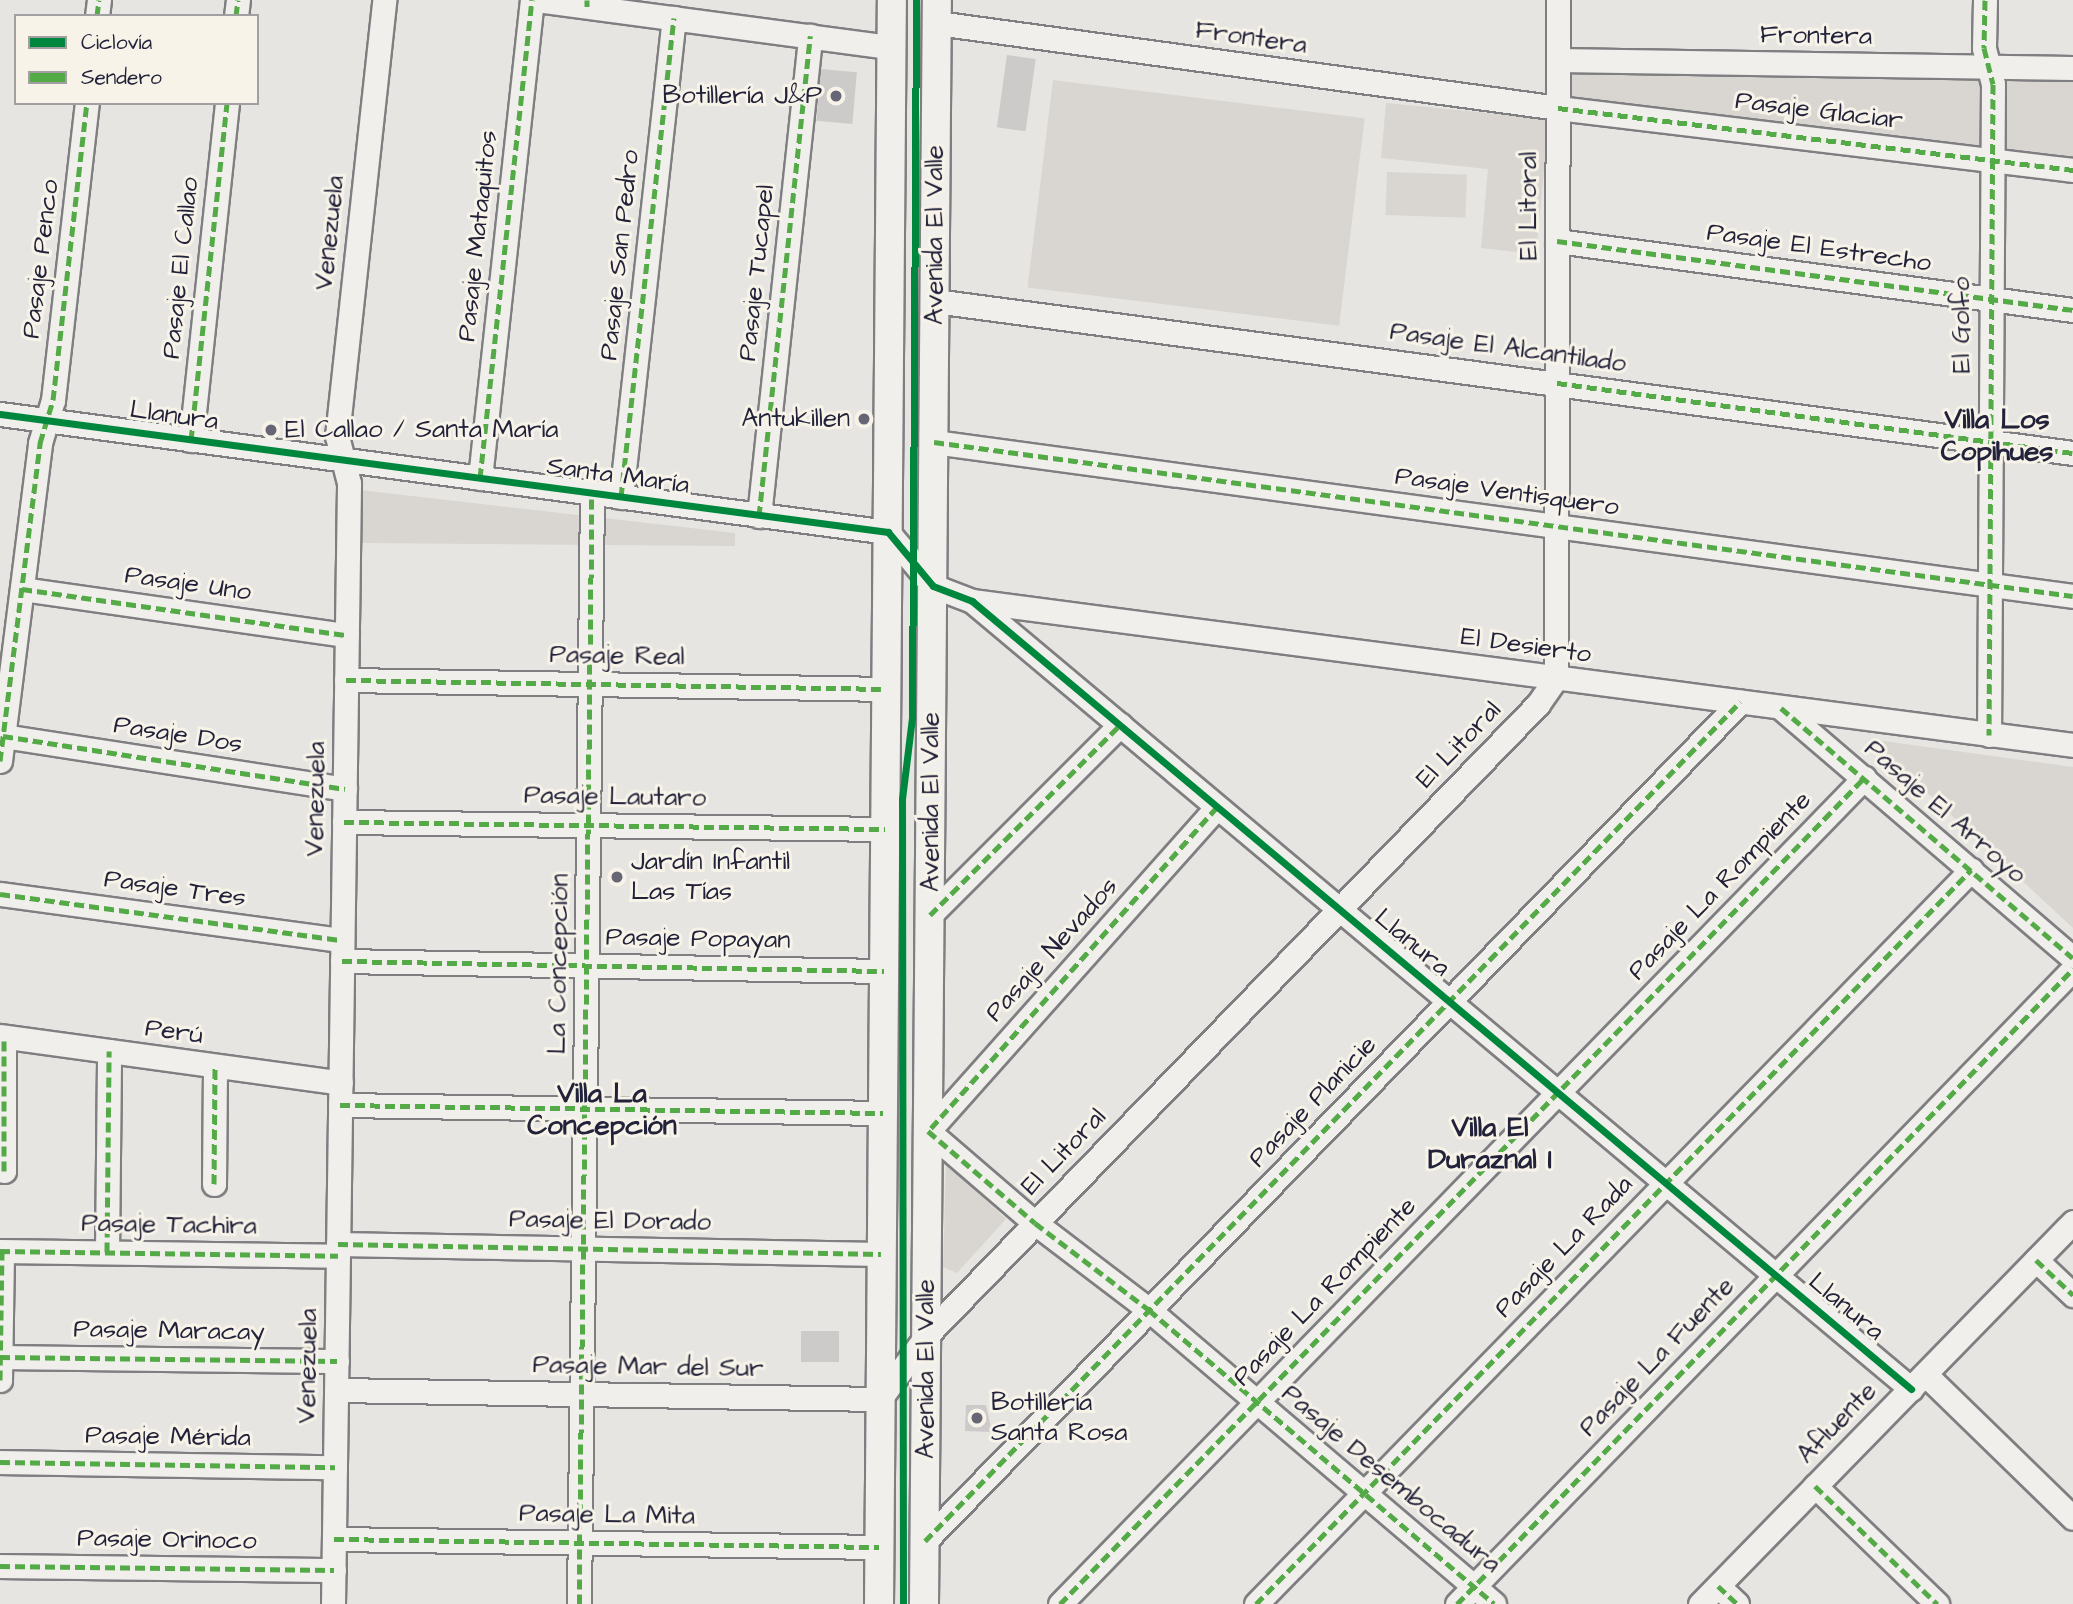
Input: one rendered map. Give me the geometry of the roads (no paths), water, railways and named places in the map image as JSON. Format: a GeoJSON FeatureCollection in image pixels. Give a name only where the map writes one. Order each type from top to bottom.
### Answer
{"type":"FeatureCollection","features":[{"type":"Feature","properties":{"kind":"street","name":"Venezuela"},"geometry":{"type":"LineString","coordinates":[[333,1604],[349,482],[337,436],[384,0]]}},
{"type":"Feature","properties":{"kind":"street"},"geometry":{"type":"LineString","coordinates":[[534,0],[587,3],[674,18],[891,47]]}},
{"type":"Feature","properties":{"kind":"street","name":"Pasaje Mataquitos"},"geometry":{"type":"LineString","coordinates":[[480,478],[534,0]]}},
{"type":"Feature","properties":{"kind":"street","name":"Avenida El Valle"},"geometry":{"type":"LineString","coordinates":[[879,1604],[892,0]]}},
{"type":"Feature","properties":{"kind":"street","name":"El Litoral"},"geometry":{"type":"LineString","coordinates":[[927,1335],[1538,704],[1556,678],[1558,0]]}},
{"type":"Feature","properties":{"kind":"street","name":"El Golfo"},"geometry":{"type":"LineString","coordinates":[[1984,0],[1988,67],[1993,84],[1989,734]]}},
{"type":"Feature","properties":{"kind":"street","name":"Avenida El Valle"},"geometry":{"type":"LineString","coordinates":[[924,1604],[937,12]]}},
{"type":"Feature","properties":{"kind":"street","name":"Frontera"},"geometry":{"type":"LineString","coordinates":[[937,12],[1558,108]]}},
{"type":"Feature","properties":{"kind":"street","name":"Pasaje San Pedro"},"geometry":{"type":"LineString","coordinates":[[621,497],[674,18]]}},
{"type":"Feature","properties":{"kind":"street","name":"Pasaje Tucapel"},"geometry":{"type":"LineString","coordinates":[[759,516],[810,36]]}},
{"type":"Feature","properties":{"kind":"street","name":"Frontera"},"geometry":{"type":"LineString","coordinates":[[1558,60],[2073,68]]}},
{"type":"Feature","properties":{"kind":"street","name":"Pasaje Penco"},"geometry":{"type":"LineString","coordinates":[[0,761],[87,105]]}},
{"type":"Feature","properties":{"kind":"street","name":"Pasaje El Callao"},"geometry":{"type":"LineString","coordinates":[[191,440],[227,105]]}},
{"type":"Feature","properties":{"kind":"street","name":"Pasaje Glaciar"},"geometry":{"type":"LineString","coordinates":[[1558,108],[2073,170]]}},
{"type":"Feature","properties":{"kind":"street","name":"Pasaje El Estrecho"},"geometry":{"type":"LineString","coordinates":[[1557,241],[2073,310]]}},
{"type":"Feature","properties":{"kind":"street","name":"Pasaje El Alcantilado"},"geometry":{"type":"LineString","coordinates":[[935,301],[2073,453]]}},
{"type":"Feature","properties":{"kind":"street","name":"Llanura"},"geometry":{"type":"LineString","coordinates":[[0,414],[343,460]]}},
{"type":"Feature","properties":{"kind":"street","name":"Pasaje Ventisquero"},"geometry":{"type":"LineString","coordinates":[[934,442],[2073,596]]}},
{"type":"Feature","properties":{"kind":"street","name":"Santa María"},"geometry":{"type":"LineString","coordinates":[[343,460],[888,532]]}},
{"type":"Feature","properties":{"kind":"street","name":"La Concepción"},"geometry":{"type":"LineString","coordinates":[[579,1604],[592,493]]}},
{"type":"Feature","properties":{"kind":"street","name":"Llanura"},"geometry":{"type":"LineString","coordinates":[[888,532],[933,586],[972,601],[1776,1276],[1918,1381],[2073,1518]]}},
{"type":"Feature","properties":{"kind":"street","name":"Pasaje Uno"},"geometry":{"type":"LineString","coordinates":[[22,589],[347,635]]}},
{"type":"Feature","properties":{"kind":"street","name":"El Desierto"},"geometry":{"type":"LineString","coordinates":[[972,601],[2073,746]]}},
{"type":"Feature","properties":{"kind":"street","name":"Pasaje Real"},"geometry":{"type":"LineString","coordinates":[[346,680],[886,689]]}},
{"type":"Feature","properties":{"kind":"street","name":"Pasaje Planicie"},"geometry":{"type":"LineString","coordinates":[[925,1541],[1741,702]]}},
{"type":"Feature","properties":{"kind":"street","name":"Pasaje El Arroyo"},"geometry":{"type":"LineString","coordinates":[[1781,708],[2073,958]]}},
{"type":"Feature","properties":{"kind":"street"},"geometry":{"type":"LineString","coordinates":[[930,915],[1120,725]]}},
{"type":"Feature","properties":{"kind":"street","name":"Pasaje Dos"},"geometry":{"type":"LineString","coordinates":[[3,736],[345,789]]}},
{"type":"Feature","properties":{"kind":"street","name":"Pasaje La Rompiente"},"geometry":{"type":"LineString","coordinates":[[1060,1604],[1864,778]]}},
{"type":"Feature","properties":{"kind":"street","name":"Pasaje Nevados"},"geometry":{"type":"LineString","coordinates":[[928,1131],[1217,807]]}},
{"type":"Feature","properties":{"kind":"street","name":"Pasaje Lautaro"},"geometry":{"type":"LineString","coordinates":[[344,821],[885,829]]}},
{"type":"Feature","properties":{"kind":"street","name":"Pasaje La Rada"},"geometry":{"type":"LineString","coordinates":[[1256,1604],[1971,870]]}},
{"type":"Feature","properties":{"kind":"street","name":"Pasaje Tres"},"geometry":{"type":"LineString","coordinates":[[0,894],[342,950]]}},
{"type":"Feature","properties":{"kind":"street","name":"Pasaje Popayan"},"geometry":{"type":"LineString","coordinates":[[342,950],[586,965],[884,971]]}},
{"type":"Feature","properties":{"kind":"street","name":"Pasaje La Fuente"},"geometry":{"type":"LineString","coordinates":[[1457,1604],[2073,969]]}},
{"type":"Feature","properties":{"kind":"street"},"geometry":{"type":"LineString","coordinates":[[2,1037],[4,1171]]}},
{"type":"Feature","properties":{"kind":"street","name":"Perú"},"geometry":{"type":"LineString","coordinates":[[2,1037],[215,1066],[341,1094],[883,1122]]}},
{"type":"Feature","properties":{"kind":"street"},"geometry":{"type":"LineString","coordinates":[[107,1252],[109,1051]]}},
{"type":"Feature","properties":{"kind":"street"},"geometry":{"type":"LineString","coordinates":[[214,1185],[215,1066]]}},
{"type":"Feature","properties":{"kind":"street"},"geometry":{"type":"LineString","coordinates":[[883,1122],[928,1131]]}},
{"type":"Feature","properties":{"kind":"street","name":"Pasaje Desembocadura"},"geometry":{"type":"LineString","coordinates":[[928,1131],[1035,1223],[1149,1310],[1494,1604]]}},
{"type":"Feature","properties":{"kind":"street","name":"Afluente"},"geometry":{"type":"LineString","coordinates":[[1700,1604],[2073,1222]]}},
{"type":"Feature","properties":{"kind":"street","name":"Pasaje El Dorado"},"geometry":{"type":"LineString","coordinates":[[338,1250],[583,1249],[881,1254]]}},
{"type":"Feature","properties":{"kind":"street","name":"Pasaje Tachira"},"geometry":{"type":"LineString","coordinates":[[1,1251],[338,1250]]}},
{"type":"Feature","properties":{"kind":"street"},"geometry":{"type":"LineString","coordinates":[[0,1380],[1,1251]]}},
{"type":"Feature","properties":{"kind":"street"},"geometry":{"type":"LineString","coordinates":[[2036,1260],[2073,1295]]}},
{"type":"Feature","properties":{"kind":"street"},"geometry":{"type":"LineString","coordinates":[[880,1399],[927,1335]]}},
{"type":"Feature","properties":{"kind":"street","name":"Pasaje Maracay"},"geometry":{"type":"LineString","coordinates":[[0,1357],[337,1361]]}},
{"type":"Feature","properties":{"kind":"street","name":"Pasaje Mar del Sur"},"geometry":{"type":"LineString","coordinates":[[336,1390],[880,1399]]}},
{"type":"Feature","properties":{"kind":"street","name":"Pasaje Mérida"},"geometry":{"type":"LineString","coordinates":[[0,1462],[335,1467]]}},
{"type":"Feature","properties":{"kind":"street"},"geometry":{"type":"LineString","coordinates":[[1815,1486],[1937,1604]]}},
{"type":"Feature","properties":{"kind":"street","name":"Pasaje La Mita"},"geometry":{"type":"LineString","coordinates":[[334,1539],[879,1546]]}},
{"type":"Feature","properties":{"kind":"street","name":"Pasaje Orinoco"},"geometry":{"type":"LineString","coordinates":[[0,1566],[334,1570]]}},
{"type":"Feature","properties":{"kind":"street"},"geometry":{"type":"LineString","coordinates":[[1718,1586],[1737,1604]]}},
{"type":"Feature","properties":{"kind":"place","name":"Botillería J&P"},"geometry":{"type":"Point","coordinates":[836,96]}},
{"type":"Feature","properties":{"kind":"place","name":"Antukillen"},"geometry":{"type":"Point","coordinates":[864,419]}},
{"type":"Feature","properties":{"kind":"place","name":"El Callao / Santa María"},"geometry":{"type":"Point","coordinates":[271,430]}},
{"type":"Feature","properties":{"kind":"place","name":"Jardín Infantil Las Tías"},"geometry":{"type":"Point","coordinates":[617,877]}},
{"type":"Feature","properties":{"kind":"place","name":"Botillería Santa Rosa"},"geometry":{"type":"Point","coordinates":[977,1418]}},
{"type":"Feature","properties":{"kind":"district","name":"Villa Los Copihues"},"geometry":{"type":"Point","coordinates":[1997,436]}},
{"type":"Feature","properties":{"kind":"district","name":"Villa La Concepción"},"geometry":{"type":"Point","coordinates":[602,1110]}},
{"type":"Feature","properties":{"kind":"district","name":"Villa El Duraznal I"},"geometry":{"type":"Point","coordinates":[1490,1144]}}]}
